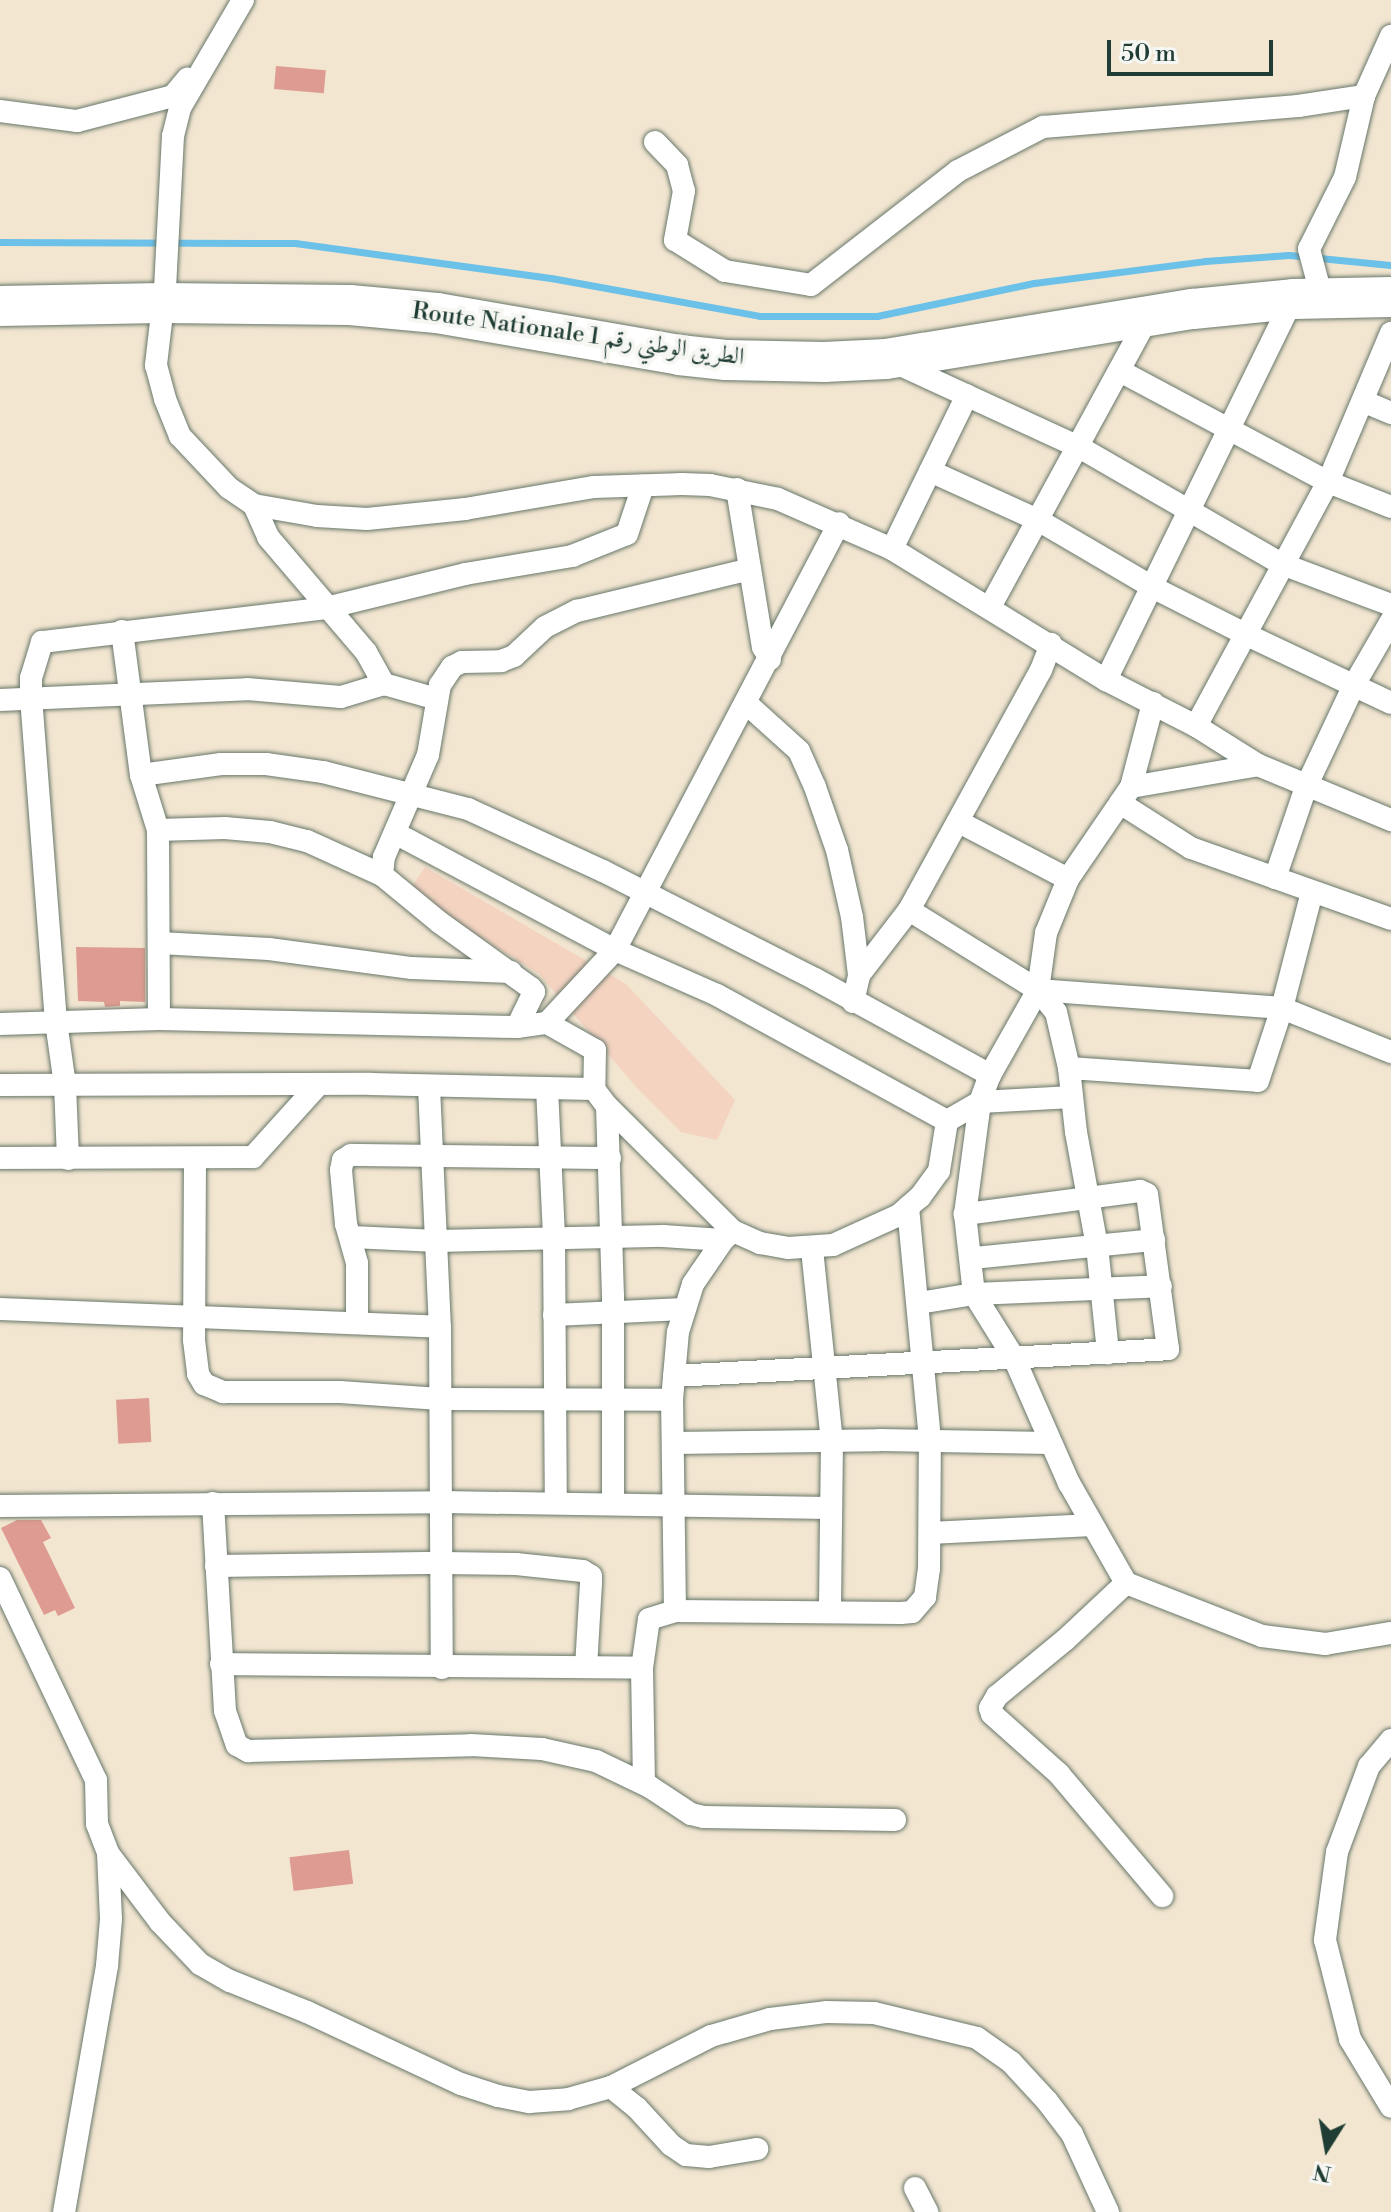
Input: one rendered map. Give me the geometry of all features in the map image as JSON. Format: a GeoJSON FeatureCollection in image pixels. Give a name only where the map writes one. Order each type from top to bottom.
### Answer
{"type":"FeatureCollection","features":[{"type":"Feature","properties":{"kind":"highway","name":"Route Nationale الطريق الوطني رقم 1"},"geometry":{"type":"LineString","coordinates":[[0,306],[163,295],[350,305],[437,313],[625,347],[726,360],[824,362],[886,359],[1149,315],[1308,298],[1391,297]]}},
{"type":"Feature","properties":{"kind":"street"},"geometry":{"type":"LineString","coordinates":[[243,0],[211,49],[180,108],[173,136],[156,365],[180,436],[229,488],[254,505],[317,516],[367,519],[465,509],[594,487],[710,485],[778,499],[839,523],[892,549],[1106,680],[1196,726],[1258,765],[1391,820]]}},
{"type":"Feature","properties":{"kind":"street"},"geometry":{"type":"LineString","coordinates":[[1106,680],[1228,432],[1308,298],[1309,249],[1345,177],[1364,96],[1391,36]]}},
{"type":"Feature","properties":{"kind":"street"},"geometry":{"type":"LineString","coordinates":[[0,111],[77,121],[125,111],[173,96],[211,49]]}},
{"type":"Feature","properties":{"kind":"street"},"geometry":{"type":"LineString","coordinates":[[655,142],[677,165],[684,191],[675,240],[725,271],[811,285],[958,171],[1043,127],[1298,106],[1364,96]]}},
{"type":"Feature","properties":{"kind":"street"},"geometry":{"type":"LineString","coordinates":[[990,607],[1149,315]]}},
{"type":"Feature","properties":{"kind":"street"},"geometry":{"type":"LineString","coordinates":[[1196,726],[1328,482],[1365,402],[1391,333]]}},
{"type":"Feature","properties":{"kind":"street"},"geometry":{"type":"LineString","coordinates":[[886,359],[1079,447],[1282,564],[1391,605]]}},
{"type":"Feature","properties":{"kind":"street"},"geometry":{"type":"LineString","coordinates":[[1120,371],[1228,432],[1328,482],[1391,507]]}},
{"type":"Feature","properties":{"kind":"street"},"geometry":{"type":"LineString","coordinates":[[892,549],[967,395]]}},
{"type":"Feature","properties":{"kind":"street"},"geometry":{"type":"LineString","coordinates":[[1365,402],[1391,413]]}},
{"type":"Feature","properties":{"kind":"street"},"geometry":{"type":"LineString","coordinates":[[930,471],[1038,520],[1152,587],[1391,703]]}},
{"type":"Feature","properties":{"kind":"street"},"geometry":{"type":"LineString","coordinates":[[68,1159],[65,1085],[56,1022],[31,697],[34,666],[42,642],[326,608],[465,574],[572,556],[627,534],[643,486]]}},
{"type":"Feature","properties":{"kind":"street"},"geometry":{"type":"LineString","coordinates":[[737,489],[763,647],[770,659]]}},
{"type":"Feature","properties":{"kind":"street"},"geometry":{"type":"LineString","coordinates":[[254,505],[268,537],[309,590],[366,652],[384,684]]}},
{"type":"Feature","properties":{"kind":"street"},"geometry":{"type":"LineString","coordinates":[[547,1023],[615,950],[642,893],[747,704],[839,523]]}},
{"type":"Feature","properties":{"kind":"street"},"geometry":{"type":"LineString","coordinates":[[382,875],[384,857],[428,755],[437,699],[444,675],[452,667],[462,662],[501,661],[514,656],[545,627],[577,611],[750,569]]}},
{"type":"Feature","properties":{"kind":"street"},"geometry":{"type":"LineString","coordinates":[[1275,878],[1306,787],[1354,685],[1391,621]]}},
{"type":"Feature","properties":{"kind":"street"},"geometry":{"type":"LineString","coordinates":[[122,631],[141,775],[158,830],[159,1019]]}},
{"type":"Feature","properties":{"kind":"street"},"geometry":{"type":"LineString","coordinates":[[859,975],[909,910],[959,822],[1051,644]]}},
{"type":"Feature","properties":{"kind":"street"},"geometry":{"type":"LineString","coordinates":[[0,700],[247,689],[341,697],[384,684],[437,699]]}},
{"type":"Feature","properties":{"kind":"street"},"geometry":{"type":"LineString","coordinates":[[1153,703],[1126,795],[1068,879],[1046,933],[1038,990],[990,1075],[980,1102],[965,1214],[973,1258],[974,1294],[1014,1358],[1050,1443],[1126,1583],[1262,1636],[1325,1644],[1391,1633]]}},
{"type":"Feature","properties":{"kind":"street"},"geometry":{"type":"LineString","coordinates":[[747,704],[799,751],[815,787],[837,850],[852,917],[859,975],[853,1002]]}},
{"type":"Feature","properties":{"kind":"street"},"geometry":{"type":"LineString","coordinates":[[141,775],[221,764],[266,764],[323,772],[412,794],[502,822],[990,1075]]}},
{"type":"Feature","properties":{"kind":"street"},"geometry":{"type":"LineString","coordinates":[[1126,795],[1258,765]]}},
{"type":"Feature","properties":{"kind":"street"},"geometry":{"type":"LineString","coordinates":[[1126,795],[1191,848],[1391,919]]}},
{"type":"Feature","properties":{"kind":"street"},"geometry":{"type":"LineString","coordinates":[[959,822],[1068,879]]}},
{"type":"Feature","properties":{"kind":"street"},"geometry":{"type":"LineString","coordinates":[[158,830],[225,828],[270,832],[307,841],[382,875],[439,922],[512,972],[534,992],[517,1027]]}},
{"type":"Feature","properties":{"kind":"street"},"geometry":{"type":"LineString","coordinates":[[395,833],[615,950],[717,995],[947,1121]]}},
{"type":"Feature","properties":{"kind":"street"},"geometry":{"type":"LineString","coordinates":[[1069,1068],[1258,1081],[1282,1008],[1312,892]]}},
{"type":"Feature","properties":{"kind":"street"},"geometry":{"type":"LineString","coordinates":[[909,910],[1038,990],[1056,1012],[1069,1068],[1097,1246],[1108,1353]]}},
{"type":"Feature","properties":{"kind":"street"},"geometry":{"type":"LineString","coordinates":[[160,943],[269,949],[412,968],[512,972]]}},
{"type":"Feature","properties":{"kind":"street"},"geometry":{"type":"LineString","coordinates":[[1038,990],[1282,1008],[1391,1052]]}},
{"type":"Feature","properties":{"kind":"street"},"geometry":{"type":"LineString","coordinates":[[0,1024],[159,1019],[517,1027],[547,1023],[595,1050],[610,1158],[613,1503]]}},
{"type":"Feature","properties":{"kind":"street"},"geometry":{"type":"LineString","coordinates":[[0,1085],[547,1088],[600,1098],[728,1236]]}},
{"type":"Feature","properties":{"kind":"street"},"geometry":{"type":"LineString","coordinates":[[0,1158],[253,1157],[318,1085]]}},
{"type":"Feature","properties":{"kind":"street"},"geometry":{"type":"LineString","coordinates":[[429,1087],[440,1327],[442,1668]]}},
{"type":"Feature","properties":{"kind":"street"},"geometry":{"type":"LineString","coordinates":[[547,1088],[554,1238],[556,1503]]}},
{"type":"Feature","properties":{"kind":"street"},"geometry":{"type":"LineString","coordinates":[[947,1121],[980,1102],[1072,1097]]}},
{"type":"Feature","properties":{"kind":"street"},"geometry":{"type":"LineString","coordinates":[[352,1237],[437,1241],[728,1236],[812,1249],[833,1245],[868,1231],[908,1207],[939,1171],[947,1121]]}},
{"type":"Feature","properties":{"kind":"street"},"geometry":{"type":"LineString","coordinates":[[357,1323],[357,1263],[345,1212],[343,1160],[351,1155],[610,1158]]}},
{"type":"Feature","properties":{"kind":"street"},"geometry":{"type":"LineString","coordinates":[[195,1159],[198,1374],[204,1384],[214,1389],[440,1399],[613,1397],[672,1400]]}},
{"type":"Feature","properties":{"kind":"street"},"geometry":{"type":"LineString","coordinates":[[674,1376],[1168,1349],[1147,1194],[1140,1191],[965,1214]]}},
{"type":"Feature","properties":{"kind":"street"},"geometry":{"type":"LineString","coordinates":[[644,1783],[642,1668],[649,1619],[675,1611],[912,1612],[925,1597],[930,1533],[930,1440],[925,1360],[908,1207]]}},
{"type":"Feature","properties":{"kind":"street"},"geometry":{"type":"LineString","coordinates":[[675,1611],[672,1400],[678,1332],[693,1284],[728,1236]]}},
{"type":"Feature","properties":{"kind":"street"},"geometry":{"type":"LineString","coordinates":[[973,1258],[1154,1240]]}},
{"type":"Feature","properties":{"kind":"street"},"geometry":{"type":"LineString","coordinates":[[812,1249],[832,1441],[830,1610]]}},
{"type":"Feature","properties":{"kind":"street"},"geometry":{"type":"LineString","coordinates":[[919,1303],[974,1294],[1101,1291],[1161,1286]]}},
{"type":"Feature","properties":{"kind":"street"},"geometry":{"type":"LineString","coordinates":[[0,1309],[440,1327]]}},
{"type":"Feature","properties":{"kind":"street"},"geometry":{"type":"LineString","coordinates":[[554,1315],[684,1309]]}},
{"type":"Feature","properties":{"kind":"street"},"geometry":{"type":"LineString","coordinates":[[674,1443],[930,1440],[1050,1443]]}},
{"type":"Feature","properties":{"kind":"street"},"geometry":{"type":"LineString","coordinates":[[0,1506],[443,1502],[675,1503],[829,1508]]}},
{"type":"Feature","properties":{"kind":"street"},"geometry":{"type":"LineString","coordinates":[[213,1503],[221,1664],[231,1734],[237,1745],[248,1751],[471,1745],[542,1749],[596,1761],[644,1783],[679,1807],[704,1817],[895,1820]]}},
{"type":"Feature","properties":{"kind":"street"},"geometry":{"type":"LineString","coordinates":[[930,1533],[1092,1525]]}},
{"type":"Feature","properties":{"kind":"street"},"geometry":{"type":"LineString","coordinates":[[216,1566],[516,1564],[588,1573],[591,1583],[586,1666]]}},
{"type":"Feature","properties":{"kind":"street"},"geometry":{"type":"LineString","coordinates":[[0,1578],[96,1780],[97,1824],[108,1853],[182,1948],[230,1981],[307,2012],[461,2084],[529,2102],[568,2099],[611,2087],[711,2036],[770,2019],[826,2012],[874,2013],[930,2025],[977,2038],[1011,2062],[1072,2134],[1108,2212]]}},
{"type":"Feature","properties":{"kind":"street"},"geometry":{"type":"LineString","coordinates":[[1126,1583],[1065,1640],[997,1696],[990,1708],[992,1714],[1059,1774],[1162,1896]]}},
{"type":"Feature","properties":{"kind":"street"},"geometry":{"type":"LineString","coordinates":[[221,1664],[642,1668]]}},
{"type":"Feature","properties":{"kind":"street"},"geometry":{"type":"LineString","coordinates":[[1391,1740],[1369,1766],[1337,1852],[1325,1940],[1350,2039],[1391,2107]]}},
{"type":"Feature","properties":{"kind":"street"},"geometry":{"type":"LineString","coordinates":[[64,2212],[107,1966],[111,1919],[108,1853]]}},
{"type":"Feature","properties":{"kind":"street"},"geometry":{"type":"LineString","coordinates":[[611,2087],[637,2108],[671,2145],[686,2155],[709,2157],[757,2149]]}},
{"type":"Feature","properties":{"kind":"street"},"geometry":{"type":"LineString","coordinates":[[915,2188],[927,2212]]}},
{"type":"Feature","properties":{"kind":"shaded area"},"geometry":{"type":"Polygon","coordinates":[[[425,867],[626,984],[735,1100],[717,1140],[681,1132],[638,1089],[539,974],[408,892],[425,867]]]}},
{"type":"Feature","properties":{"kind":"building"},"geometry":{"type":"Polygon","coordinates":[[[276,66],[326,70],[324,93],[274,89],[276,66]]]}},
{"type":"Feature","properties":{"kind":"building"},"geometry":{"type":"Polygon","coordinates":[[[76,947],[145,948],[145,1002],[120,1001],[120,1006],[105,1007],[104,1002],[78,1001],[76,947]]]}},
{"type":"Feature","properties":{"kind":"building"},"geometry":{"type":"Polygon","coordinates":[[[149,1398],[151,1442],[118,1444],[116,1400],[149,1398]]]}},
{"type":"Feature","properties":{"kind":"building"},"geometry":{"type":"Polygon","coordinates":[[[17,1520],[41,1520],[51,1538],[43,1542],[75,1608],[58,1616],[55,1610],[44,1615],[1,1528],[17,1520]]]}},
{"type":"Feature","properties":{"kind":"building"},"geometry":{"type":"Polygon","coordinates":[[[349,1850],[353,1884],[294,1891],[289,1857],[349,1850]]]}},
{"type":"Feature","properties":{"kind":"waterway"},"geometry":{"type":"LineString","coordinates":[[0,242],[295,243],[551,278],[760,316],[877,316],[1034,283],[1205,261],[1289,255],[1391,265]]}}]}
